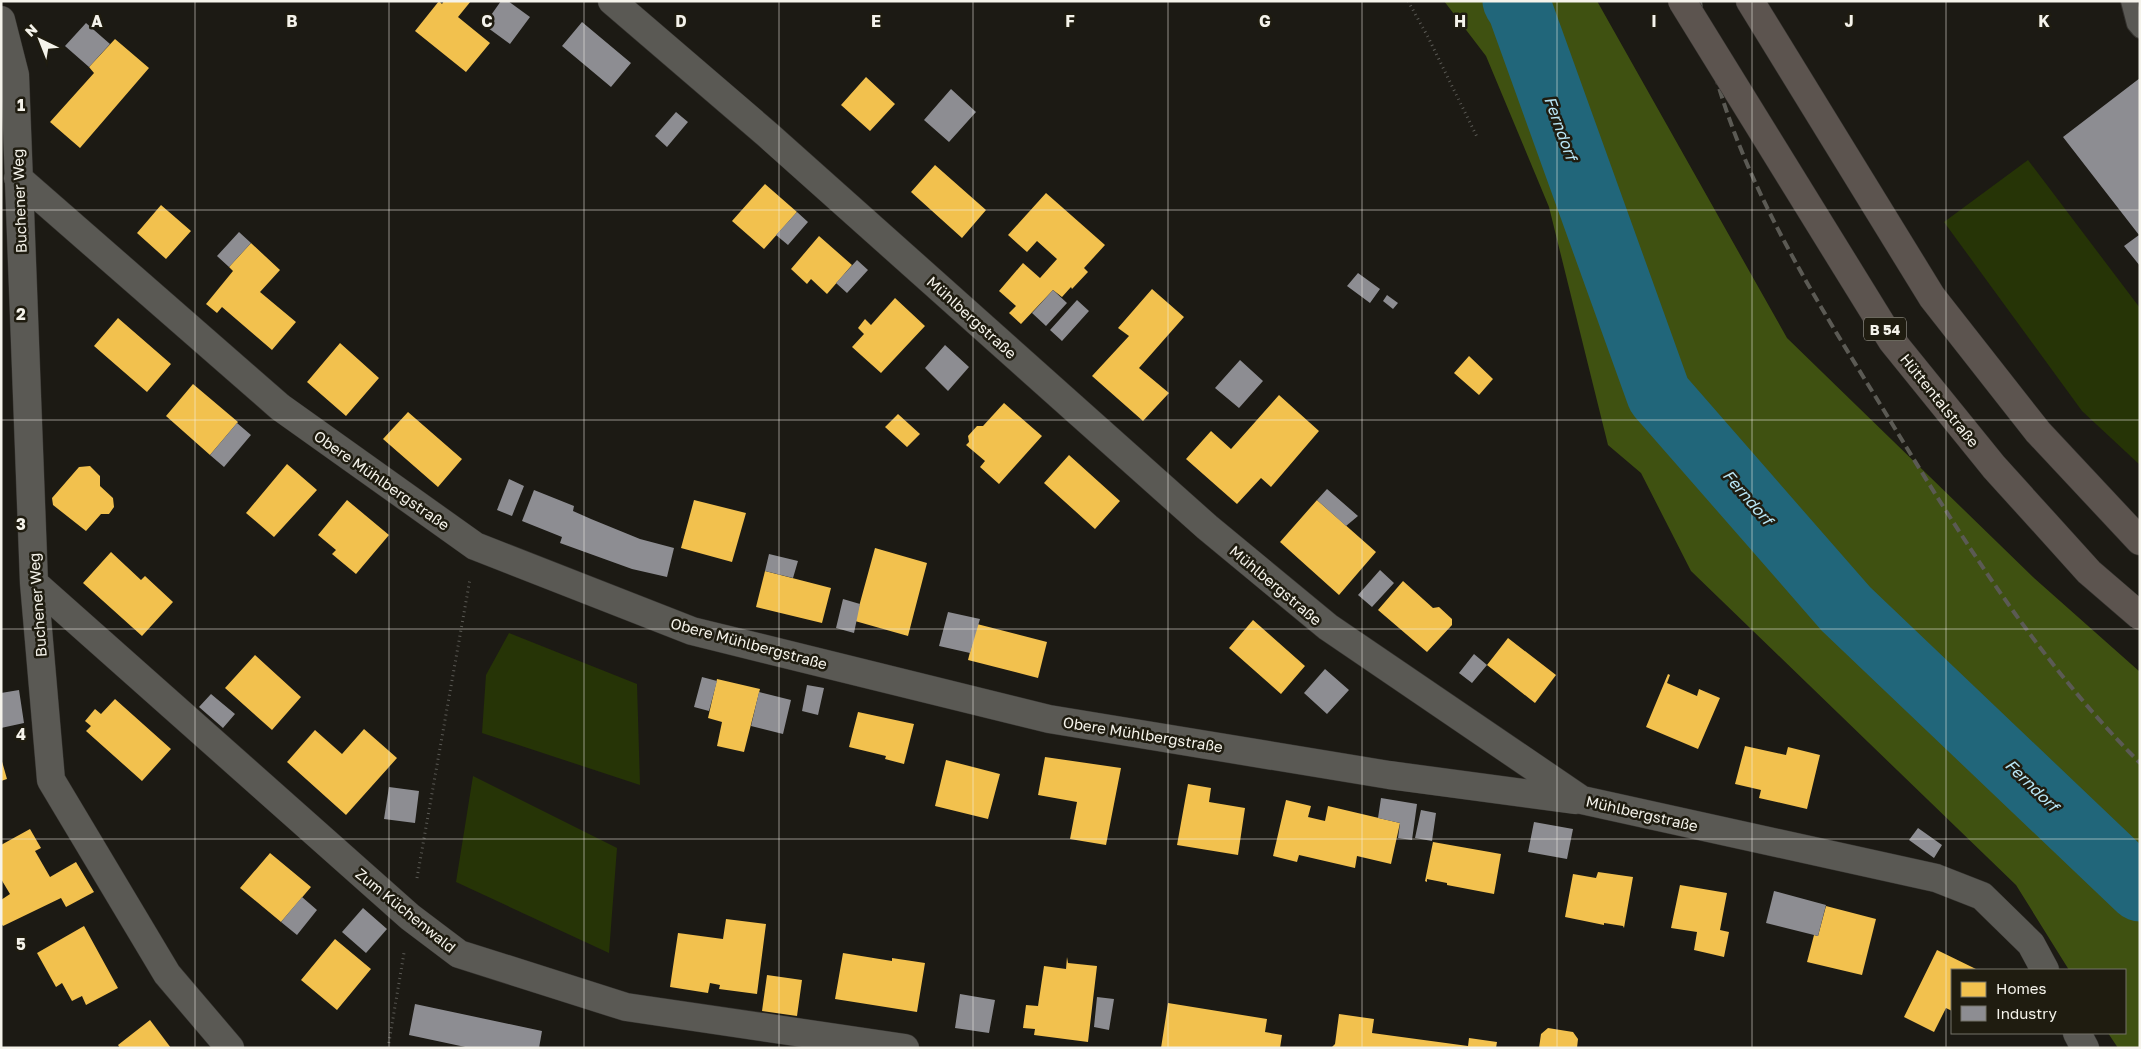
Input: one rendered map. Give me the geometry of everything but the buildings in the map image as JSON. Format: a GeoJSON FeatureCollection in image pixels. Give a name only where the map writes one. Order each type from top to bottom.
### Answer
{"type":"FeatureCollection","features":[{"type":"Feature","properties":{"kind":"highway","name":"Hüttentalstraße"},"geometry":{"type":"LineString","coordinates":[[1682,1],[1892,341],[2013,488],[2089,572],[2140,616]]}},
{"type":"Feature","properties":{"kind":"highway"},"geometry":{"type":"LineString","coordinates":[[1750,1],[1932,298],[2038,432],[2140,540]]}},
{"type":"Feature","properties":{"kind":"street","name":"Mühlbergstraße"},"geometry":{"type":"LineString","coordinates":[[612,1],[768,135],[1207,528],[1328,628],[1582,800],[1936,878],[1982,896],[2031,944],[2044,969]]}},
{"type":"Feature","properties":{"kind":"street","name":"Buchener Weg"},"geometry":{"type":"LineString","coordinates":[[1,20],[15,74],[34,584],[51,780],[167,974],[230,1048]]}},
{"type":"Feature","properties":{"kind":"street","name":"Obere Mühlbergstraße"},"geometry":{"type":"LineString","coordinates":[[18,178],[280,407],[475,546],[692,631],[1049,719],[1389,775],[1582,800]]}},
{"type":"Feature","properties":{"kind":"street","name":"Zum Küchenwald"},"geometry":{"type":"LineString","coordinates":[[34,584],[410,917],[459,954],[626,1007],[906,1048]]}},
{"type":"Feature","properties":{"kind":"street"},"geometry":{"type":"LineString","coordinates":[[2078,1034],[2085,1048]]}},
{"type":"Feature","properties":{"kind":"lane"},"geometry":{"type":"LineString","coordinates":[[2129,1],[2136,24],[2140,30]]}},
{"type":"Feature","properties":{"kind":"path"},"geometry":{"type":"LineString","coordinates":[[1408,1],[1428,37],[1477,137]]}},
{"type":"Feature","properties":{"kind":"path"},"geometry":{"type":"LineString","coordinates":[[388,1048],[475,546]]}},
{"type":"Feature","properties":{"kind":"green space"},"geometry":{"type":"Polygon","coordinates":[[[1444,1],[1597,1],[1787,338],[2034,578],[2140,672],[2140,1048],[2118,1048],[2109,1034],[2126,1034],[2126,969],[2068,969],[2016,885],[1691,571],[1641,473],[1608,445],[1549,207],[1486,56],[1444,1]]]}},
{"type":"Feature","properties":{"kind":"green space"},"geometry":{"type":"Polygon","coordinates":[[[2028,160],[2140,308],[2140,465],[2082,411],[1944,222],[2028,160]]]}},
{"type":"Feature","properties":{"kind":"green space"},"geometry":{"type":"Polygon","coordinates":[[[509,633],[637,684],[640,785],[482,733],[486,675],[509,633]]]}},
{"type":"Feature","properties":{"kind":"green space"},"geometry":{"type":"Polygon","coordinates":[[[473,776],[617,848],[609,953],[456,882],[473,776]]]}},
{"type":"Feature","properties":{"kind":"waterway","name":"Ferndorf"},"geometry":{"type":"LineString","coordinates":[[1515,1],[1520,9],[1659,395],[1846,609],[2140,889]]}},
{"type":"Feature","properties":{"kind":"railway"},"geometry":{"type":"LineString","coordinates":[[1700,1],[1711,57],[1727,112],[1748,165],[1772,218],[1829,320],[1944,508],[2004,598],[2068,683],[2140,763]]}}]}
